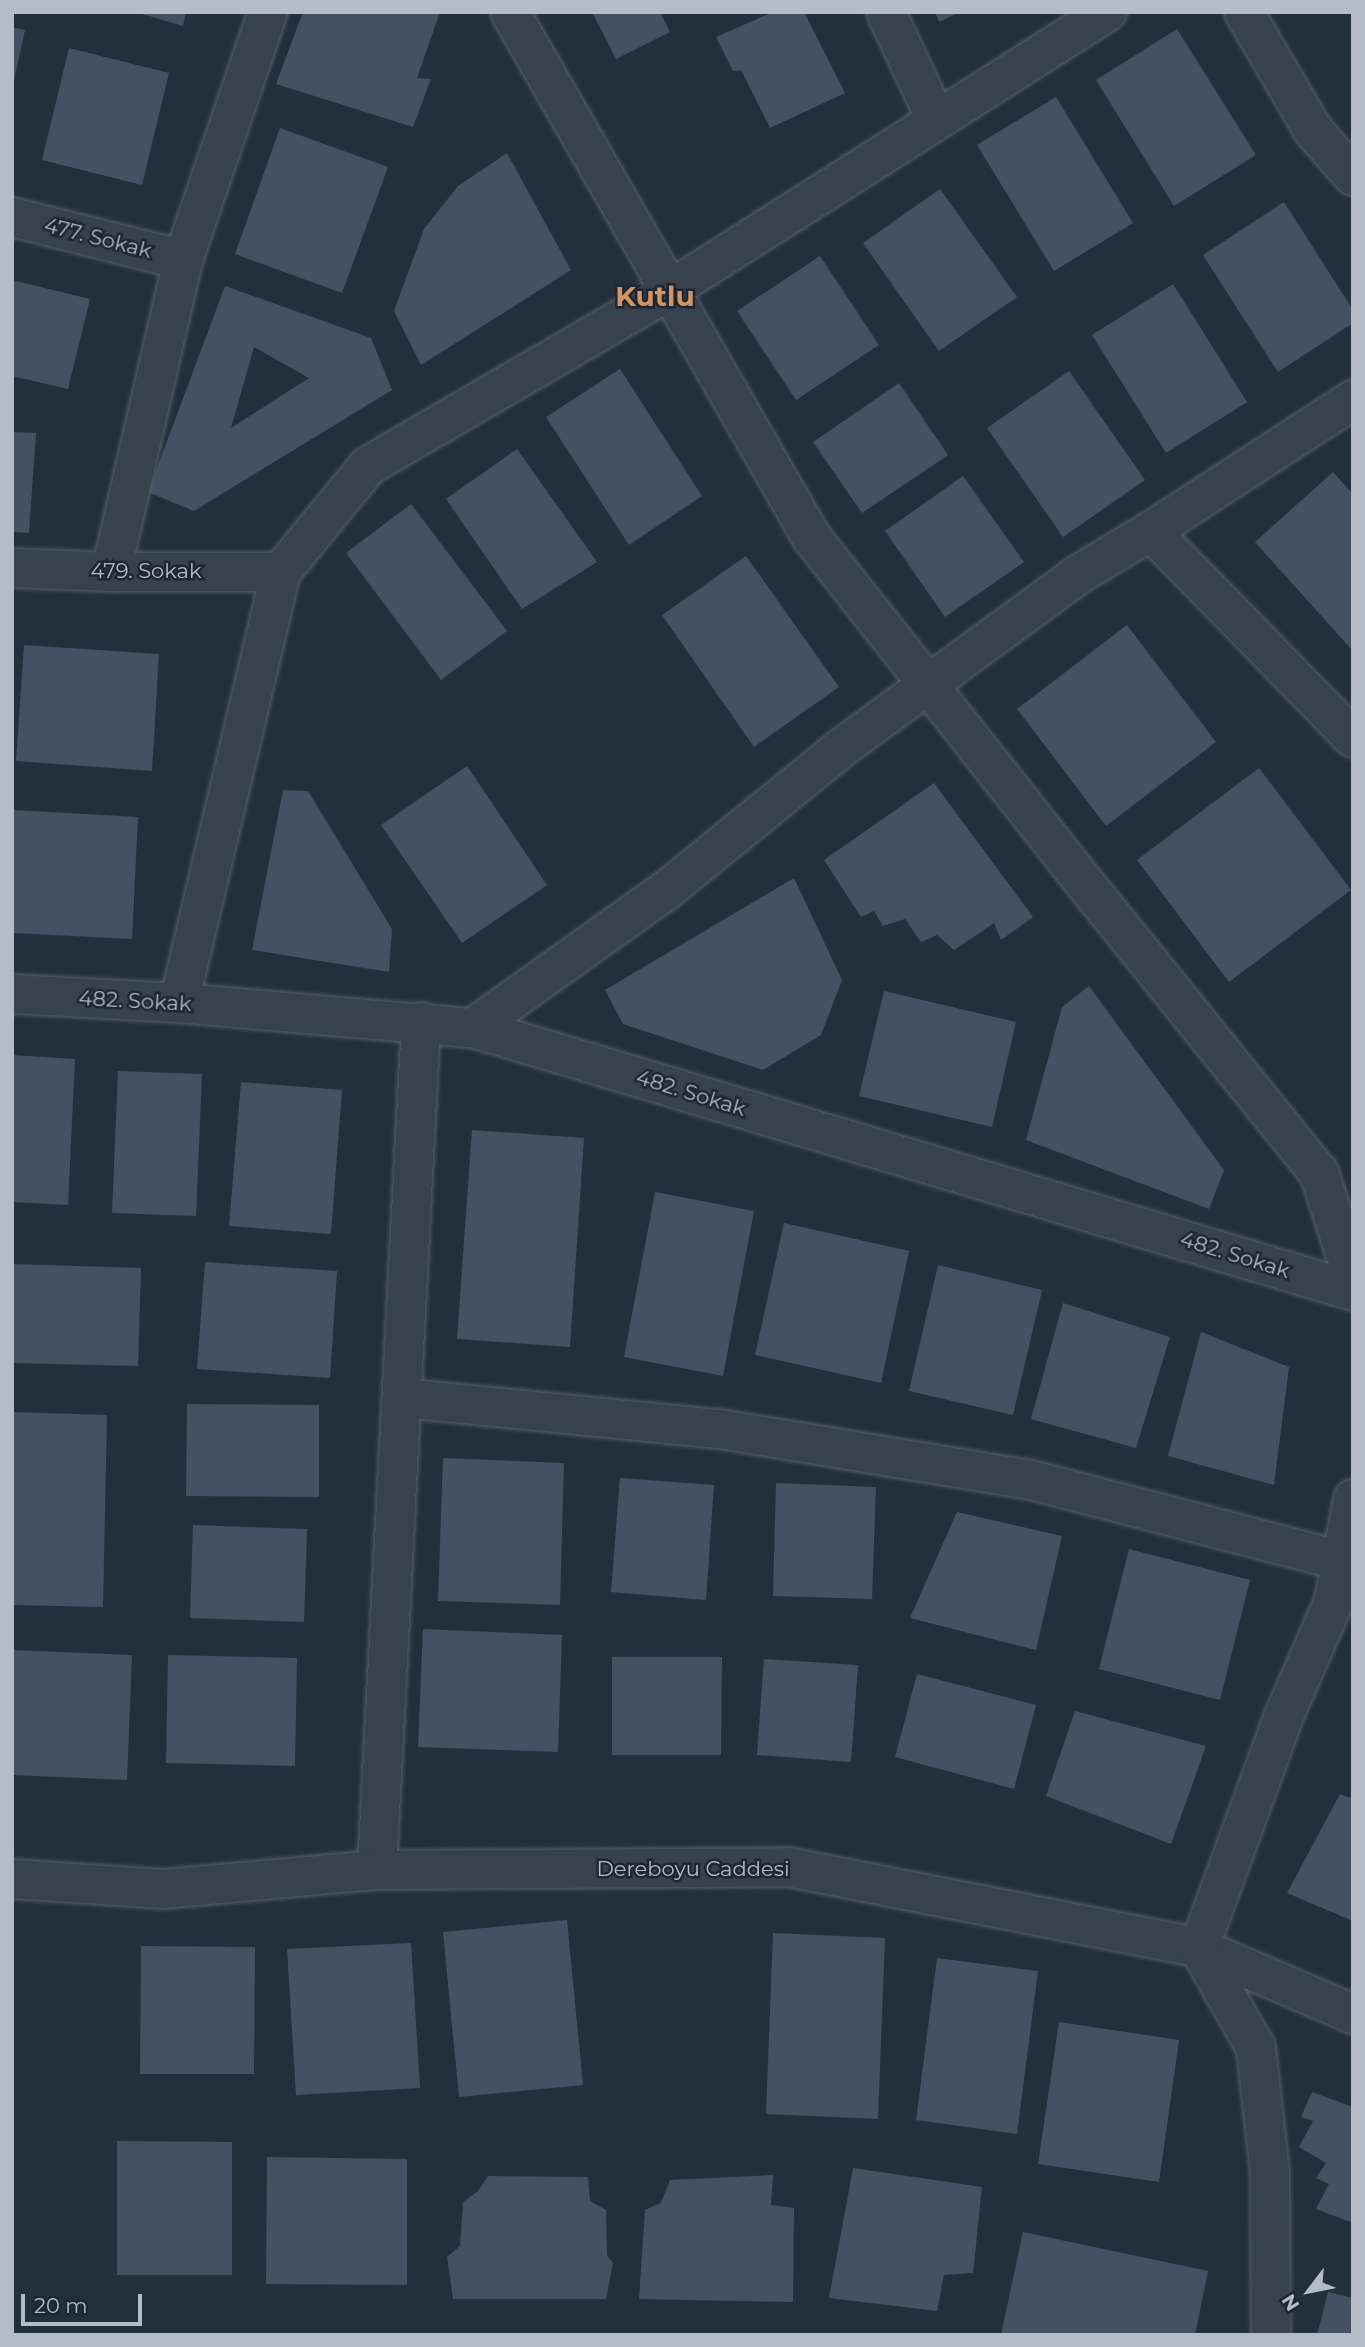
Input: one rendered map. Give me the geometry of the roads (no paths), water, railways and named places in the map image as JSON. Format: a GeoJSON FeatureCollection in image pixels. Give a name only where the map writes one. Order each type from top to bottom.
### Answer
{"type":"FeatureCollection","features":[{"type":"Feature","properties":{"kind":"street"},"geometry":{"type":"LineString","coordinates":[[111,572],[183,260],[268,12]]}},
{"type":"Feature","properties":{"kind":"street"},"geometry":{"type":"LineString","coordinates":[[510,12],[812,538],[1320,1173],[1353,1277]]}},
{"type":"Feature","properties":{"kind":"street"},"geometry":{"type":"LineString","coordinates":[[886,12],[936,119]]}},
{"type":"Feature","properties":{"kind":"street"},"geometry":{"type":"LineString","coordinates":[[179,1003],[281,572],[368,466],[670,290],[1107,12]]}},
{"type":"Feature","properties":{"kind":"street"},"geometry":{"type":"LineString","coordinates":[[1244,12],[1313,130],[1353,176]]}},
{"type":"Feature","properties":{"kind":"street","name":"477. Sokak"},"geometry":{"type":"LineString","coordinates":[[12,217],[183,260]]}},
{"type":"Feature","properties":{"kind":"street"},"geometry":{"type":"LineString","coordinates":[[472,1028],[668,889],[840,749],[1076,576],[1151,531],[1353,400]]}},
{"type":"Feature","properties":{"kind":"street"},"geometry":{"type":"LineString","coordinates":[[1151,531],[1353,738]]}},
{"type":"Feature","properties":{"kind":"street","name":"479. Sokak"},"geometry":{"type":"LineString","coordinates":[[12,568],[111,572],[281,572]]}},
{"type":"Feature","properties":{"kind":"street","name":"482. Sokak"},"geometry":{"type":"LineString","coordinates":[[12,994],[179,1003],[472,1028],[1353,1291]]}},
{"type":"Feature","properties":{"kind":"street"},"geometry":{"type":"LineString","coordinates":[[377,1870],[421,1022]]}},
{"type":"Feature","properties":{"kind":"street"},"geometry":{"type":"LineString","coordinates":[[402,1398],[720,1429],[1031,1480],[1343,1561]]}},
{"type":"Feature","properties":{"kind":"street"},"geometry":{"type":"LineString","coordinates":[[1271,2335],[1270,2173],[1256,2048],[1199,1948],[1283,1718],[1334,1601],[1353,1499]]}},
{"type":"Feature","properties":{"kind":"street","name":"Dereboyu Caddesi"},"geometry":{"type":"LineString","coordinates":[[12,1879],[163,1889],[377,1870],[788,1867],[1199,1948],[1353,2014]]}},
{"type":"Feature","properties":{"kind":"district","name":"Kutlu"},"geometry":{"type":"Point","coordinates":[655,296]}}]}
